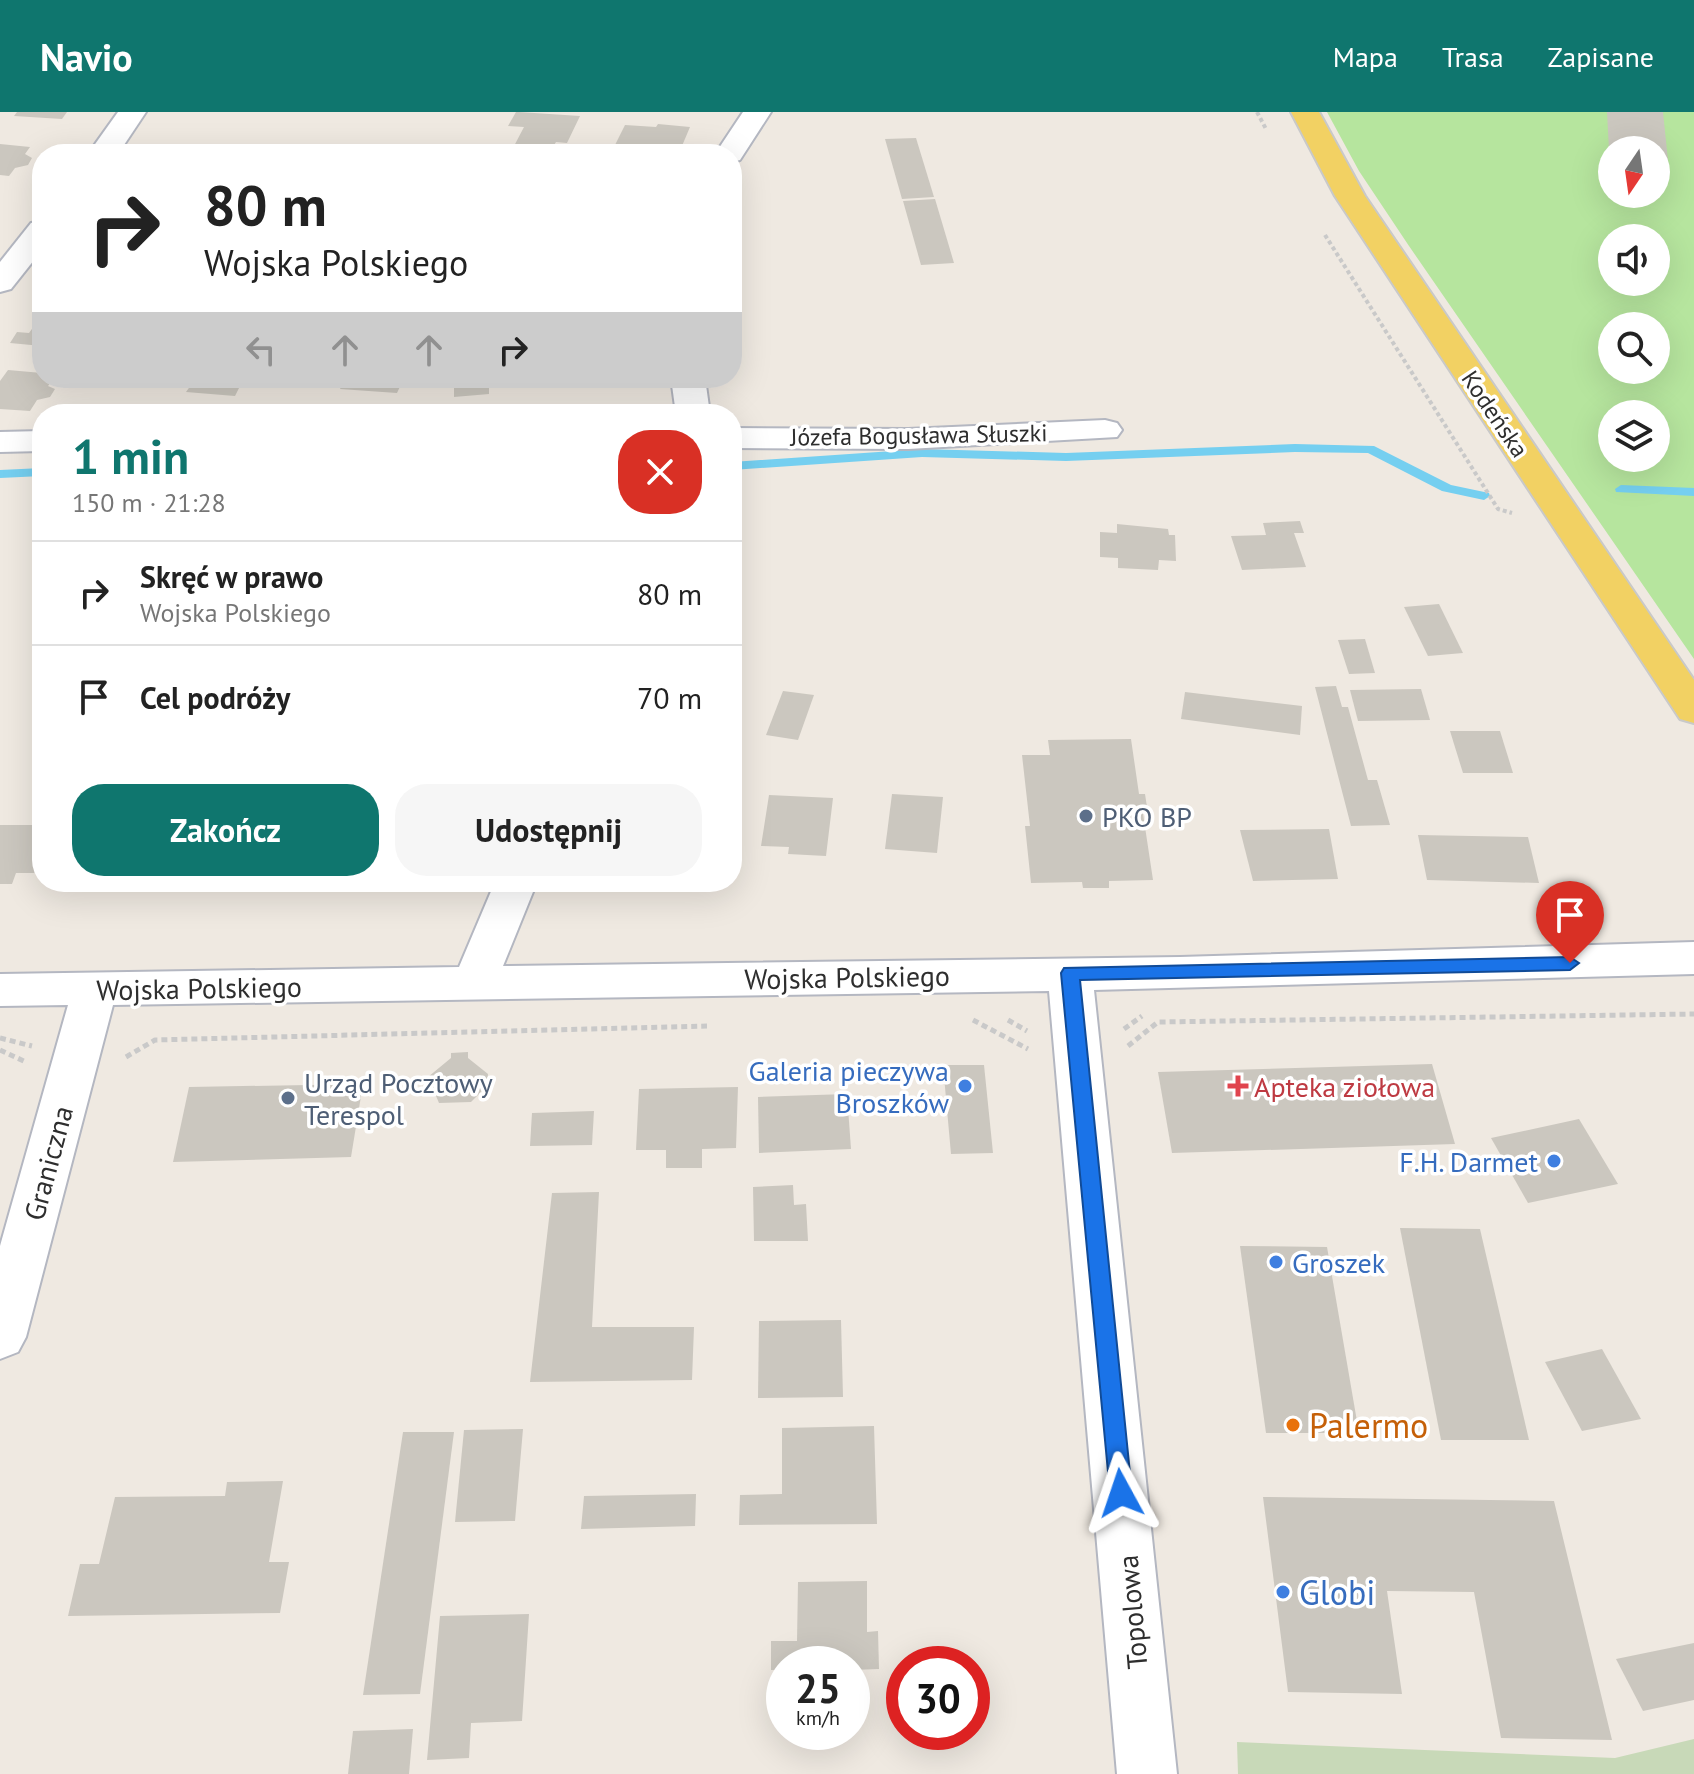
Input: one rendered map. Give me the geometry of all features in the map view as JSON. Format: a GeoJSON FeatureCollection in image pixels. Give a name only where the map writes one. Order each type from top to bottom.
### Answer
{"type":"FeatureCollection","features":[{"type":"Feature","properties":{"kind":"main road","name":"Kodeńska"},"geometry":{"type":"LineString","coordinates":[[1305,112],[1350,196],[1694,710]]}},
{"type":"Feature","properties":{"kind":"street"},"geometry":{"type":"LineString","coordinates":[[110,144],[132,112]]}},
{"type":"Feature","properties":{"kind":"street"},"geometry":{"type":"LineString","coordinates":[[736,144],[757,112]]}},
{"type":"Feature","properties":{"kind":"street"},"geometry":{"type":"LineString","coordinates":[[0,282],[32,242]]}},
{"type":"Feature","properties":{"kind":"street","name":"Józefa Bogusława Słuszki"},"geometry":{"type":"LineString","coordinates":[[742,438],[908,439],[1105,430]]}},
{"type":"Feature","properties":{"kind":"street"},"geometry":{"type":"LineString","coordinates":[[0,442],[32,441]]}},
{"type":"Feature","properties":{"kind":"street"},"geometry":{"type":"LineString","coordinates":[[474,984],[512,892]]}},
{"type":"Feature","properties":{"kind":"street","name":"Wojska Polskiego"},"geometry":{"type":"LineString","coordinates":[[0,990],[1180,973],[1694,958]]}},
{"type":"Feature","properties":{"kind":"street","name":"Topolowa"},"geometry":{"type":"LineString","coordinates":[[1070,973],[1147,1774]]}},
{"type":"Feature","properties":{"kind":"street","name":"Graniczna"},"geometry":{"type":"LineString","coordinates":[[0,1337],[95,989]]}},
{"type":"Feature","properties":{"kind":"path"},"geometry":{"type":"LineString","coordinates":[[957,1020],[972,1020],[1034,1052],[1121,1052],[1158,1022],[1694,1014]]}},
{"type":"Feature","properties":{"kind":"path"},"geometry":{"type":"LineString","coordinates":[[0,1050],[34,1065],[75,1065],[115,1063],[155,1040],[710,1026]]}},
{"type":"Feature","properties":{"kind":"green space"},"geometry":{"type":"Polygon","coordinates":[[[1327,112],[1694,112],[1694,659],[1359,171],[1327,112]]]}},
{"type":"Feature","properties":{"kind":"green space"},"geometry":{"type":"Polygon","coordinates":[[[1694,1739],[1694,1774],[1238,1774],[1237,1742],[1615,1758],[1694,1739]]]}},
{"type":"Feature","properties":{"kind":"building"},"geometry":{"type":"Polygon","coordinates":[[[17,112],[67,112],[62,119],[14,116],[17,112]]]}},
{"type":"Feature","properties":{"kind":"building"},"geometry":{"type":"Polygon","coordinates":[[[516,112],[580,116],[567,143],[515,144],[524,127],[508,126],[516,112]]]}},
{"type":"Feature","properties":{"kind":"building"},"geometry":{"type":"Polygon","coordinates":[[[1607,112],[1663,112],[1665,136],[1608,136],[1607,112]]]}},
{"type":"Feature","properties":{"kind":"building"},"geometry":{"type":"Polygon","coordinates":[[[658,124],[690,127],[683,144],[616,144],[625,125],[656,127],[658,124]]]}},
{"type":"Feature","properties":{"kind":"building"},"geometry":{"type":"Polygon","coordinates":[[[916,138],[934,197],[902,199],[885,139],[916,138]]]}},
{"type":"Feature","properties":{"kind":"building"},"geometry":{"type":"Polygon","coordinates":[[[0,144],[30,147],[25,154],[32,158],[28,165],[15,168],[9,176],[0,175],[0,144]]]}},
{"type":"Feature","properties":{"kind":"building"},"geometry":{"type":"Polygon","coordinates":[[[935,199],[954,263],[921,265],[903,201],[935,199]]]}},
{"type":"Feature","properties":{"kind":"building"},"geometry":{"type":"Polygon","coordinates":[[[32,329],[32,345],[10,343],[17,332],[29,333],[32,329]]]}},
{"type":"Feature","properties":{"kind":"building"},"geometry":{"type":"Polygon","coordinates":[[[8,370],[32,372],[32,388],[55,389],[50,397],[32,404],[30,411],[0,409],[0,381],[8,370]]]}},
{"type":"Feature","properties":{"kind":"building"},"geometry":{"type":"Polygon","coordinates":[[[189,388],[239,388],[235,396],[186,392],[189,388]]]}},
{"type":"Feature","properties":{"kind":"building"},"geometry":{"type":"Polygon","coordinates":[[[341,388],[399,388],[397,393],[341,388]]]}},
{"type":"Feature","properties":{"kind":"building"},"geometry":{"type":"Polygon","coordinates":[[[454,388],[489,388],[489,394],[454,397],[454,388]]]}},
{"type":"Feature","properties":{"kind":"building"},"geometry":{"type":"Polygon","coordinates":[[[1300,521],[1304,533],[1294,533],[1306,567],[1242,570],[1231,536],[1266,535],[1263,523],[1300,521]]]}},
{"type":"Feature","properties":{"kind":"building"},"geometry":{"type":"Polygon","coordinates":[[[1117,524],[1168,529],[1169,535],[1175,535],[1176,561],[1159,560],[1158,570],[1118,568],[1118,558],[1100,557],[1100,532],[1117,533],[1117,524]]]}},
{"type":"Feature","properties":{"kind":"building"},"geometry":{"type":"Polygon","coordinates":[[[1439,604],[1463,653],[1428,656],[1404,607],[1439,604]]]}},
{"type":"Feature","properties":{"kind":"building"},"geometry":{"type":"Polygon","coordinates":[[[1365,639],[1375,673],[1349,674],[1338,640],[1365,639]]]}},
{"type":"Feature","properties":{"kind":"building"},"geometry":{"type":"Polygon","coordinates":[[[1336,686],[1342,707],[1348,707],[1368,780],[1377,780],[1390,825],[1351,826],[1315,687],[1336,686]]]}},
{"type":"Feature","properties":{"kind":"building"},"geometry":{"type":"Polygon","coordinates":[[[1421,689],[1430,720],[1358,721],[1350,690],[1421,689]]]}},
{"type":"Feature","properties":{"kind":"building"},"geometry":{"type":"Polygon","coordinates":[[[783,691],[814,695],[798,740],[766,735],[783,691]]]}},
{"type":"Feature","properties":{"kind":"building"},"geometry":{"type":"Polygon","coordinates":[[[1185,692],[1302,706],[1300,735],[1181,719],[1185,692]]]}},
{"type":"Feature","properties":{"kind":"building"},"geometry":{"type":"Polygon","coordinates":[[[1450,731],[1500,731],[1513,773],[1463,773],[1450,731]]]}},
{"type":"Feature","properties":{"kind":"building","name":"PKO BP"},"geometry":{"type":"Polygon","coordinates":[[[1131,739],[1139,794],[1145,794],[1147,807],[1142,807],[1153,880],[1109,881],[1109,888],[1083,888],[1082,882],[1031,883],[1025,826],[1030,826],[1022,755],[1050,755],[1048,740],[1131,739]]]}},
{"type":"Feature","properties":{"kind":"building"},"geometry":{"type":"Polygon","coordinates":[[[892,794],[943,797],[937,853],[885,849],[892,794]]]}},
{"type":"Feature","properties":{"kind":"building"},"geometry":{"type":"Polygon","coordinates":[[[769,795],[833,798],[826,856],[788,854],[789,847],[761,846],[769,795]]]}},
{"type":"Feature","properties":{"kind":"building"},"geometry":{"type":"Polygon","coordinates":[[[0,825],[32,825],[32,873],[16,873],[12,884],[0,884],[0,825]]]}},
{"type":"Feature","properties":{"kind":"building"},"geometry":{"type":"Polygon","coordinates":[[[1329,829],[1338,879],[1253,881],[1240,830],[1329,829]]]}},
{"type":"Feature","properties":{"kind":"building"},"geometry":{"type":"Polygon","coordinates":[[[1418,835],[1528,837],[1539,883],[1427,880],[1418,835]]]}},
{"type":"Feature","properties":{"kind":"building"},"geometry":{"type":"Polygon","coordinates":[[[468,1052],[468,1058],[488,1074],[487,1086],[471,1102],[439,1103],[428,1077],[451,1058],[451,1053],[468,1052]]]}},
{"type":"Feature","properties":{"kind":"building"},"geometry":{"type":"Polygon","coordinates":[[[1432,1064],[1455,1144],[1172,1153],[1158,1072],[1432,1064]]]}},
{"type":"Feature","properties":{"kind":"building"},"geometry":{"type":"Polygon","coordinates":[[[943,1065],[984,1065],[993,1153],[951,1154],[943,1065]]]}},
{"type":"Feature","properties":{"kind":"building"},"geometry":{"type":"Polygon","coordinates":[[[363,1084],[351,1157],[173,1162],[189,1087],[363,1084]]]}},
{"type":"Feature","properties":{"kind":"building"},"geometry":{"type":"Polygon","coordinates":[[[738,1087],[736,1148],[702,1149],[702,1168],[666,1168],[666,1150],[636,1150],[639,1089],[738,1087]]]}},
{"type":"Feature","properties":{"kind":"building"},"geometry":{"type":"Polygon","coordinates":[[[847,1094],[851,1149],[759,1153],[758,1097],[847,1094]]]}},
{"type":"Feature","properties":{"kind":"building"},"geometry":{"type":"Polygon","coordinates":[[[594,1111],[592,1145],[530,1146],[532,1113],[594,1111]]]}},
{"type":"Feature","properties":{"kind":"building","name":"F.H. Darmet"},"geometry":{"type":"Polygon","coordinates":[[[1579,1119],[1618,1184],[1528,1203],[1491,1138],[1579,1119]]]}},
{"type":"Feature","properties":{"kind":"building"},"geometry":{"type":"Polygon","coordinates":[[[793,1185],[794,1205],[806,1204],[808,1241],[754,1241],[753,1187],[793,1185]]]}},
{"type":"Feature","properties":{"kind":"building"},"geometry":{"type":"Polygon","coordinates":[[[599,1192],[592,1327],[694,1327],[692,1380],[530,1382],[552,1193],[599,1192]]]}},
{"type":"Feature","properties":{"kind":"building"},"geometry":{"type":"Polygon","coordinates":[[[1400,1228],[1480,1229],[1529,1440],[1441,1440],[1400,1228]]]}},
{"type":"Feature","properties":{"kind":"building"},"geometry":{"type":"Polygon","coordinates":[[[1240,1246],[1327,1247],[1359,1433],[1266,1433],[1240,1246]]]}},
{"type":"Feature","properties":{"kind":"building"},"geometry":{"type":"Polygon","coordinates":[[[841,1320],[843,1397],[758,1398],[759,1321],[841,1320]]]}},
{"type":"Feature","properties":{"kind":"building"},"geometry":{"type":"Polygon","coordinates":[[[1602,1349],[1641,1419],[1582,1431],[1545,1362],[1602,1349]]]}},
{"type":"Feature","properties":{"kind":"building"},"geometry":{"type":"Polygon","coordinates":[[[874,1426],[877,1524],[739,1525],[740,1495],[782,1494],[782,1428],[874,1426]]]}},
{"type":"Feature","properties":{"kind":"building"},"geometry":{"type":"Polygon","coordinates":[[[523,1429],[515,1521],[455,1522],[464,1430],[523,1429]]]}},
{"type":"Feature","properties":{"kind":"building"},"geometry":{"type":"Polygon","coordinates":[[[403,1432],[454,1432],[420,1694],[363,1695],[403,1432]]]}},
{"type":"Feature","properties":{"kind":"building"},"geometry":{"type":"Polygon","coordinates":[[[283,1481],[269,1562],[289,1562],[280,1613],[68,1616],[80,1564],[99,1564],[115,1497],[225,1496],[227,1482],[283,1481]]]}},
{"type":"Feature","properties":{"kind":"building"},"geometry":{"type":"Polygon","coordinates":[[[696,1494],[695,1526],[581,1529],[584,1496],[696,1494]]]}},
{"type":"Feature","properties":{"kind":"building"},"geometry":{"type":"Polygon","coordinates":[[[1263,1497],[1554,1501],[1612,1740],[1501,1738],[1474,1592],[1387,1591],[1402,1694],[1288,1692],[1263,1497]]]}},
{"type":"Feature","properties":{"kind":"building"},"geometry":{"type":"Polygon","coordinates":[[[867,1581],[867,1632],[878,1631],[879,1669],[870,1669],[870,1646],[771,1646],[771,1641],[797,1641],[798,1582],[867,1581]]]}},
{"type":"Feature","properties":{"kind":"building"},"geometry":{"type":"Polygon","coordinates":[[[529,1614],[522,1721],[471,1723],[469,1758],[427,1760],[440,1616],[529,1614]]]}},
{"type":"Feature","properties":{"kind":"building"},"geometry":{"type":"Polygon","coordinates":[[[1694,1643],[1694,1700],[1643,1711],[1616,1659],[1694,1643]]]}},
{"type":"Feature","properties":{"kind":"building"},"geometry":{"type":"Polygon","coordinates":[[[413,1729],[409,1774],[348,1774],[353,1731],[413,1729]]]}},
{"type":"Feature","properties":{"kind":"waterway"},"geometry":{"type":"LineString","coordinates":[[742,465],[922,453],[1066,457],[1295,448],[1370,449],[1447,488],[1484,496]]}},
{"type":"Feature","properties":{"kind":"waterway"},"geometry":{"type":"LineString","coordinates":[[0,474],[32,472]]}},
{"type":"Feature","properties":{"kind":"waterway"},"geometry":{"type":"LineString","coordinates":[[1621,489],[1694,492]]}},
{"type":"Feature","properties":{"kind":"place","name":"PKO BP"},"geometry":{"type":"Point","coordinates":[1086,816]}},
{"type":"Feature","properties":{"kind":"place","name":"Galeria pieczywa Broszków"},"geometry":{"type":"Point","coordinates":[965,1086]}},
{"type":"Feature","properties":{"kind":"place","name":"Apteka ziołowa"},"geometry":{"type":"Point","coordinates":[1238,1086]}},
{"type":"Feature","properties":{"kind":"place","name":"Urząd Pocztowy Terespol"},"geometry":{"type":"Point","coordinates":[288,1098]}},
{"type":"Feature","properties":{"kind":"place","name":"F.H. Darmet"},"geometry":{"type":"Point","coordinates":[1554,1161]}},
{"type":"Feature","properties":{"kind":"place","name":"Groszek"},"geometry":{"type":"Point","coordinates":[1276,1262]}},
{"type":"Feature","properties":{"kind":"place","name":"Palermo"},"geometry":{"type":"Point","coordinates":[1293,1425]}},
{"type":"Feature","properties":{"kind":"place","name":"Globi"},"geometry":{"type":"Point","coordinates":[1283,1592]}},
{"type":"Feature","properties":{"kind":"route"},"geometry":{"type":"LineString","coordinates":[[1121,1493],[1070,973],[1570,963]]}}]}
